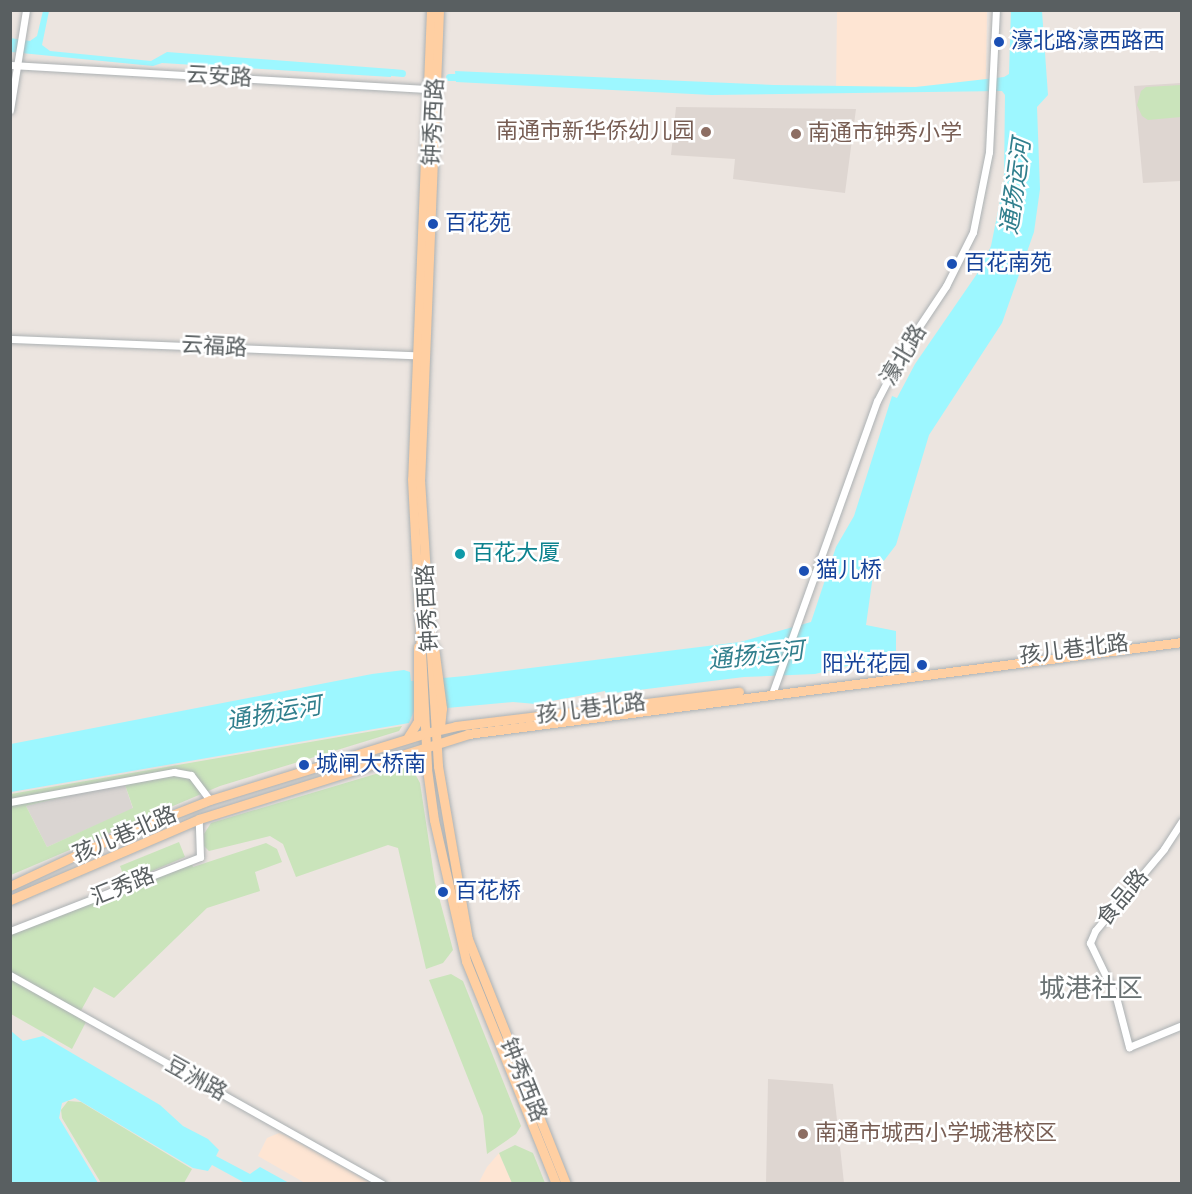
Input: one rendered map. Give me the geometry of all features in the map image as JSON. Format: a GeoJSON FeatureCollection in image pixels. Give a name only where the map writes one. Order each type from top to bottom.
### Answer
{"type":"FeatureCollection","features":[{"type":"Feature","properties":{"kind":"main road","name":"钟秀西路"},"geometry":{"type":"LineString","coordinates":[[431,10],[412,479],[430,709],[438,736],[443,812],[468,939],[566,1184]]}},
{"type":"Feature","properties":{"kind":"main road","name":"钟秀西路"},"geometry":{"type":"LineString","coordinates":[[424,627],[420,479],[439,10]]}},
{"type":"Feature","properties":{"kind":"main road"},"geometry":{"type":"LineString","coordinates":[[404,739],[417,727],[430,709],[424,627]]}},
{"type":"Feature","properties":{"kind":"main road","name":"孩儿巷北路"},"geometry":{"type":"LineString","coordinates":[[10,900],[31,889],[199,819],[296,786],[427,749],[438,736],[773,687],[1182,637]]}},
{"type":"Feature","properties":{"kind":"main road","name":"孩儿巷北路"},"geometry":{"type":"LineString","coordinates":[[10,886],[210,800],[426,733],[438,736],[468,734],[773,687],[1182,642]]}},
{"type":"Feature","properties":{"kind":"main road","name":"钟秀西路"},"geometry":{"type":"LineString","coordinates":[[430,709],[426,733],[434,820],[466,961],[556,1184]]}},
{"type":"Feature","properties":{"kind":"street"},"geometry":{"type":"LineString","coordinates":[[10,110],[13,65],[26,10]]}},
{"type":"Feature","properties":{"kind":"street","name":"濠北路"},"geometry":{"type":"LineString","coordinates":[[773,687],[877,401],[904,349],[946,286],[973,232],[988,160],[996,10]]}},
{"type":"Feature","properties":{"kind":"street","name":"云安路"},"geometry":{"type":"LineString","coordinates":[[13,65],[428,89]]}},
{"type":"Feature","properties":{"kind":"street","name":"云福路"},"geometry":{"type":"LineString","coordinates":[[10,339],[417,355]]}},
{"type":"Feature","properties":{"kind":"street"},"geometry":{"type":"LineString","coordinates":[[10,802],[174,772],[191,775],[210,800]]}},
{"type":"Feature","properties":{"kind":"street","name":"汇秀路"},"geometry":{"type":"LineString","coordinates":[[10,931],[200,857],[199,819]]}},
{"type":"Feature","properties":{"kind":"street","name":"食品路"},"geometry":{"type":"LineString","coordinates":[[1182,821],[1090,943],[1116,997],[1129,1047],[1182,1025]]}},
{"type":"Feature","properties":{"kind":"street","name":"豆洲路"},"geometry":{"type":"LineString","coordinates":[[10,975],[382,1184]]}},
{"type":"Feature","properties":{"kind":"shaded area"},"geometry":{"type":"Polygon","coordinates":[[[837,11],[987,11],[986,81],[836,93],[837,11]]]}},
{"type":"Feature","properties":{"kind":"shaded area"},"geometry":{"type":"Polygon","coordinates":[[[1181,83],[1181,181],[1143,183],[1134,86],[1181,83]]]}},
{"type":"Feature","properties":{"kind":"shaded area","name":"南通市钟秀小学"},"geometry":{"type":"Polygon","coordinates":[[[676,107],[856,109],[845,193],[733,179],[735,159],[671,155],[676,107]]]}},
{"type":"Feature","properties":{"kind":"shaded area"},"geometry":{"type":"Polygon","coordinates":[[[124,782],[133,809],[47,847],[26,806],[124,782]]]}},
{"type":"Feature","properties":{"kind":"shaded area","name":"南通市城西小学城港校区"},"geometry":{"type":"Polygon","coordinates":[[[768,1079],[833,1084],[844,1183],[766,1183],[768,1079]]]}},
{"type":"Feature","properties":{"kind":"shaded area"},"geometry":{"type":"Polygon","coordinates":[[[279,1133],[371,1183],[305,1183],[258,1156],[267,1138],[279,1133]]]}},
{"type":"Feature","properties":{"kind":"shaded area"},"geometry":{"type":"Polygon","coordinates":[[[499,1153],[512,1183],[478,1184],[487,1167],[499,1153]]]}},
{"type":"Feature","properties":{"kind":"green space"},"geometry":{"type":"Polygon","coordinates":[[[1181,85],[1181,117],[1148,120],[1142,116],[1137,105],[1141,91],[1146,87],[1181,85]]]}},
{"type":"Feature","properties":{"kind":"green space"},"geometry":{"type":"Polygon","coordinates":[[[402,726],[399,731],[220,786],[11,875],[11,794],[402,726]],[[124,782],[26,806],[47,847],[133,808],[124,782]]]}},
{"type":"Feature","properties":{"kind":"green space"},"geometry":{"type":"Polygon","coordinates":[[[399,767],[413,770],[420,783],[435,882],[453,950],[443,963],[426,969],[398,848],[388,845],[296,877],[283,844],[270,836],[209,851],[204,846],[204,834],[211,823],[399,767]]]}},
{"type":"Feature","properties":{"kind":"green space"},"geometry":{"type":"Polygon","coordinates":[[[179,842],[185,857],[126,882],[120,866],[179,842]]]}},
{"type":"Feature","properties":{"kind":"green space"},"geometry":{"type":"Polygon","coordinates":[[[266,843],[277,849],[282,862],[255,872],[260,891],[207,908],[114,998],[94,987],[78,1016],[86,1022],[72,1049],[11,1014],[10,934],[192,864],[193,867],[266,843]]]}},
{"type":"Feature","properties":{"kind":"green space"},"geometry":{"type":"Polygon","coordinates":[[[451,974],[463,981],[521,1126],[516,1134],[487,1154],[483,1116],[429,980],[451,974]]]}},
{"type":"Feature","properties":{"kind":"green space"},"geometry":{"type":"Polygon","coordinates":[[[68,1101],[81,1102],[192,1169],[184,1183],[101,1183],[62,1118],[61,1110],[68,1101]]]}},
{"type":"Feature","properties":{"kind":"green space"},"geometry":{"type":"Polygon","coordinates":[[[515,1145],[533,1153],[545,1183],[512,1183],[499,1153],[515,1145]]]}},
{"type":"Feature","properties":{"kind":"water"},"geometry":{"type":"Polygon","coordinates":[[[43,11],[49,11],[42,45],[50,51],[151,61],[167,52],[392,69],[391,77],[162,63],[153,66],[11,52],[10,38],[30,41],[37,36],[43,11]]]}},
{"type":"Feature","properties":{"kind":"water","name":"通扬运河"},"geometry":{"type":"Polygon","coordinates":[[[1011,11],[1042,11],[1048,95],[1037,107],[1040,189],[1034,232],[1002,323],[929,435],[896,545],[873,575],[866,625],[896,631],[896,654],[815,674],[744,677],[606,694],[605,691],[536,704],[513,702],[414,711],[409,723],[11,792],[11,744],[372,674],[404,670],[410,672],[411,681],[465,676],[740,642],[811,622],[836,547],[854,516],[892,396],[897,398],[915,364],[981,268],[991,246],[1004,181],[1005,95],[1002,91],[712,95],[456,82],[455,71],[774,85],[916,87],[1004,77],[1009,74],[1011,11]]]}},
{"type":"Feature","properties":{"kind":"water"},"geometry":{"type":"Polygon","coordinates":[[[11,1031],[23,1041],[43,1036],[160,1105],[183,1126],[208,1139],[219,1150],[216,1156],[250,1174],[260,1167],[289,1183],[245,1183],[212,1165],[208,1171],[193,1168],[75,1098],[62,1103],[59,1118],[98,1183],[11,1183],[11,1031]]]}},
{"type":"Feature","properties":{"kind":"waterway"},"geometry":{"type":"LineString","coordinates":[[392,72],[402,73]]}},
{"type":"Feature","properties":{"kind":"waterway"},"geometry":{"type":"LineString","coordinates":[[449,77],[456,77]]}},
{"type":"Feature","properties":{"kind":"place","name":"濠北路濠西路西"},"geometry":{"type":"Point","coordinates":[999,42]}},
{"type":"Feature","properties":{"kind":"place","name":"南通市新华侨幼儿园"},"geometry":{"type":"Point","coordinates":[706,132]}},
{"type":"Feature","properties":{"kind":"place","name":"南通市钟秀小学"},"geometry":{"type":"Point","coordinates":[796,134]}},
{"type":"Feature","properties":{"kind":"place","name":"百花苑"},"geometry":{"type":"Point","coordinates":[433,224]}},
{"type":"Feature","properties":{"kind":"place","name":"百花南苑"},"geometry":{"type":"Point","coordinates":[952,264]}},
{"type":"Feature","properties":{"kind":"place","name":"百花大厦"},"geometry":{"type":"Point","coordinates":[460,554]}},
{"type":"Feature","properties":{"kind":"place","name":"猫儿桥"},"geometry":{"type":"Point","coordinates":[804,571]}},
{"type":"Feature","properties":{"kind":"place","name":"阳光花园"},"geometry":{"type":"Point","coordinates":[922,665]}},
{"type":"Feature","properties":{"kind":"place","name":"城闸大桥南"},"geometry":{"type":"Point","coordinates":[304,765]}},
{"type":"Feature","properties":{"kind":"place","name":"百花桥"},"geometry":{"type":"Point","coordinates":[443,892]}},
{"type":"Feature","properties":{"kind":"place","name":"南通市城西小学城港校区"},"geometry":{"type":"Point","coordinates":[803,1134]}},
{"type":"Feature","properties":{"kind":"district","name":"城港社区"},"geometry":{"type":"Point","coordinates":[1091,990]}}]}
